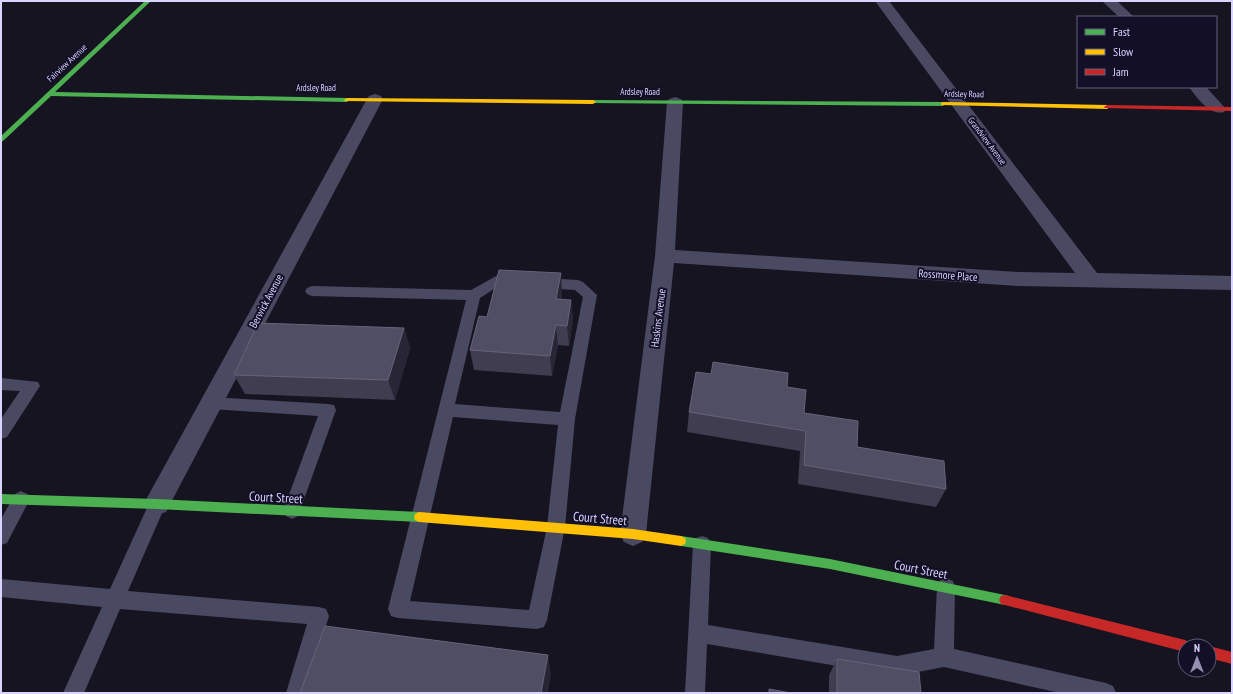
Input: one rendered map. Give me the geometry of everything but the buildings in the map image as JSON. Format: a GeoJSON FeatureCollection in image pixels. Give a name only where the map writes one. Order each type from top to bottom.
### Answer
{"type":"FeatureCollection","features":[{"type":"Feature","properties":{"kind":"street","name":"Fairview Avenue"},"geometry":{"type":"LineString","coordinates":[[1,140],[148,1]]}},
{"type":"Feature","properties":{"kind":"street","name":"Grandview Avenue"},"geometry":{"type":"LineString","coordinates":[[882,1],[1092,281]]}},
{"type":"Feature","properties":{"kind":"street"},"geometry":{"type":"LineString","coordinates":[[1109,1],[1126,16]]}},
{"type":"Feature","properties":{"kind":"street"},"geometry":{"type":"LineString","coordinates":[[1198,88],[1225,109]]}},
{"type":"Feature","properties":{"kind":"street","name":"Ardsley Road"},"geometry":{"type":"LineString","coordinates":[[49,94],[375,99],[960,104],[1225,109]]}},
{"type":"Feature","properties":{"kind":"street","name":"Berwick Avenue"},"geometry":{"type":"LineString","coordinates":[[157,504],[375,99]]}},
{"type":"Feature","properties":{"kind":"street","name":"Haskins Avenue"},"geometry":{"type":"LineString","coordinates":[[633,534],[665,256],[675,102]]}},
{"type":"Feature","properties":{"kind":"street","name":"Rossmore Place"},"geometry":{"type":"LineString","coordinates":[[665,256],[1019,279],[1232,284]]}},
{"type":"Feature","properties":{"kind":"street","name":"Court Street"},"geometry":{"type":"LineString","coordinates":[[1,499],[157,504],[421,517],[633,534],[830,564],[946,587],[1024,604],[1177,644]]}},
{"type":"Feature","properties":{"kind":"street"},"geometry":{"type":"LineString","coordinates":[[1217,654],[1232,658]]}},
{"type":"Feature","properties":{"kind":"lane"},"geometry":{"type":"LineString","coordinates":[[312,291],[474,295],[498,280],[578,285],[590,295],[567,420],[556,527],[537,620],[398,609],[474,295]]}},
{"type":"Feature","properties":{"kind":"lane"},"geometry":{"type":"LineString","coordinates":[[1,384],[32,386],[1,432]]}},
{"type":"Feature","properties":{"kind":"lane"},"geometry":{"type":"LineString","coordinates":[[211,403],[328,410],[292,511]]}},
{"type":"Feature","properties":{"kind":"lane"},"geometry":{"type":"LineString","coordinates":[[445,410],[567,420]]}},
{"type":"Feature","properties":{"kind":"lane"},"geometry":{"type":"LineString","coordinates":[[1,537],[21,499]]}},
{"type":"Feature","properties":{"kind":"lane"},"geometry":{"type":"LineString","coordinates":[[74,693],[157,504]]}},
{"type":"Feature","properties":{"kind":"lane"},"geometry":{"type":"LineString","coordinates":[[695,693],[702,544]]}},
{"type":"Feature","properties":{"kind":"lane"},"geometry":{"type":"LineString","coordinates":[[944,657],[946,587]]}},
{"type":"Feature","properties":{"kind":"lane"},"geometry":{"type":"LineString","coordinates":[[1,588],[319,616],[296,693]]}},
{"type":"Feature","properties":{"kind":"lane"},"geometry":{"type":"LineString","coordinates":[[698,633],[897,666],[944,657],[1106,693]]}},
{"type":"Feature","properties":{"kind":"traffic: fast"},"geometry":{"type":"LineString","coordinates":[[1,140],[148,1]]}},
{"type":"Feature","properties":{"kind":"traffic: fast"},"geometry":{"type":"LineString","coordinates":[[49,94],[347,100]]}},
{"type":"Feature","properties":{"kind":"traffic: fast"},"geometry":{"type":"LineString","coordinates":[[593,102],[943,104]]}},
{"type":"Feature","properties":{"kind":"traffic: fast"},"geometry":{"type":"LineString","coordinates":[[1,499],[157,504],[419,517]]}},
{"type":"Feature","properties":{"kind":"traffic: fast"},"geometry":{"type":"LineString","coordinates":[[681,541],[830,564],[1005,600]]}},
{"type":"Feature","properties":{"kind":"traffic: slow"},"geometry":{"type":"LineString","coordinates":[[347,100],[593,102]]}},
{"type":"Feature","properties":{"kind":"traffic: slow"},"geometry":{"type":"LineString","coordinates":[[943,104],[1107,107]]}},
{"type":"Feature","properties":{"kind":"traffic: slow"},"geometry":{"type":"LineString","coordinates":[[419,517],[633,534],[681,541]]}},
{"type":"Feature","properties":{"kind":"traffic: jam"},"geometry":{"type":"LineString","coordinates":[[1107,107],[1232,109]]}},
{"type":"Feature","properties":{"kind":"traffic: jam"},"geometry":{"type":"LineString","coordinates":[[1005,600],[1177,644]]}},
{"type":"Feature","properties":{"kind":"traffic: jam"},"geometry":{"type":"LineString","coordinates":[[1217,654],[1232,658]]}}]}
